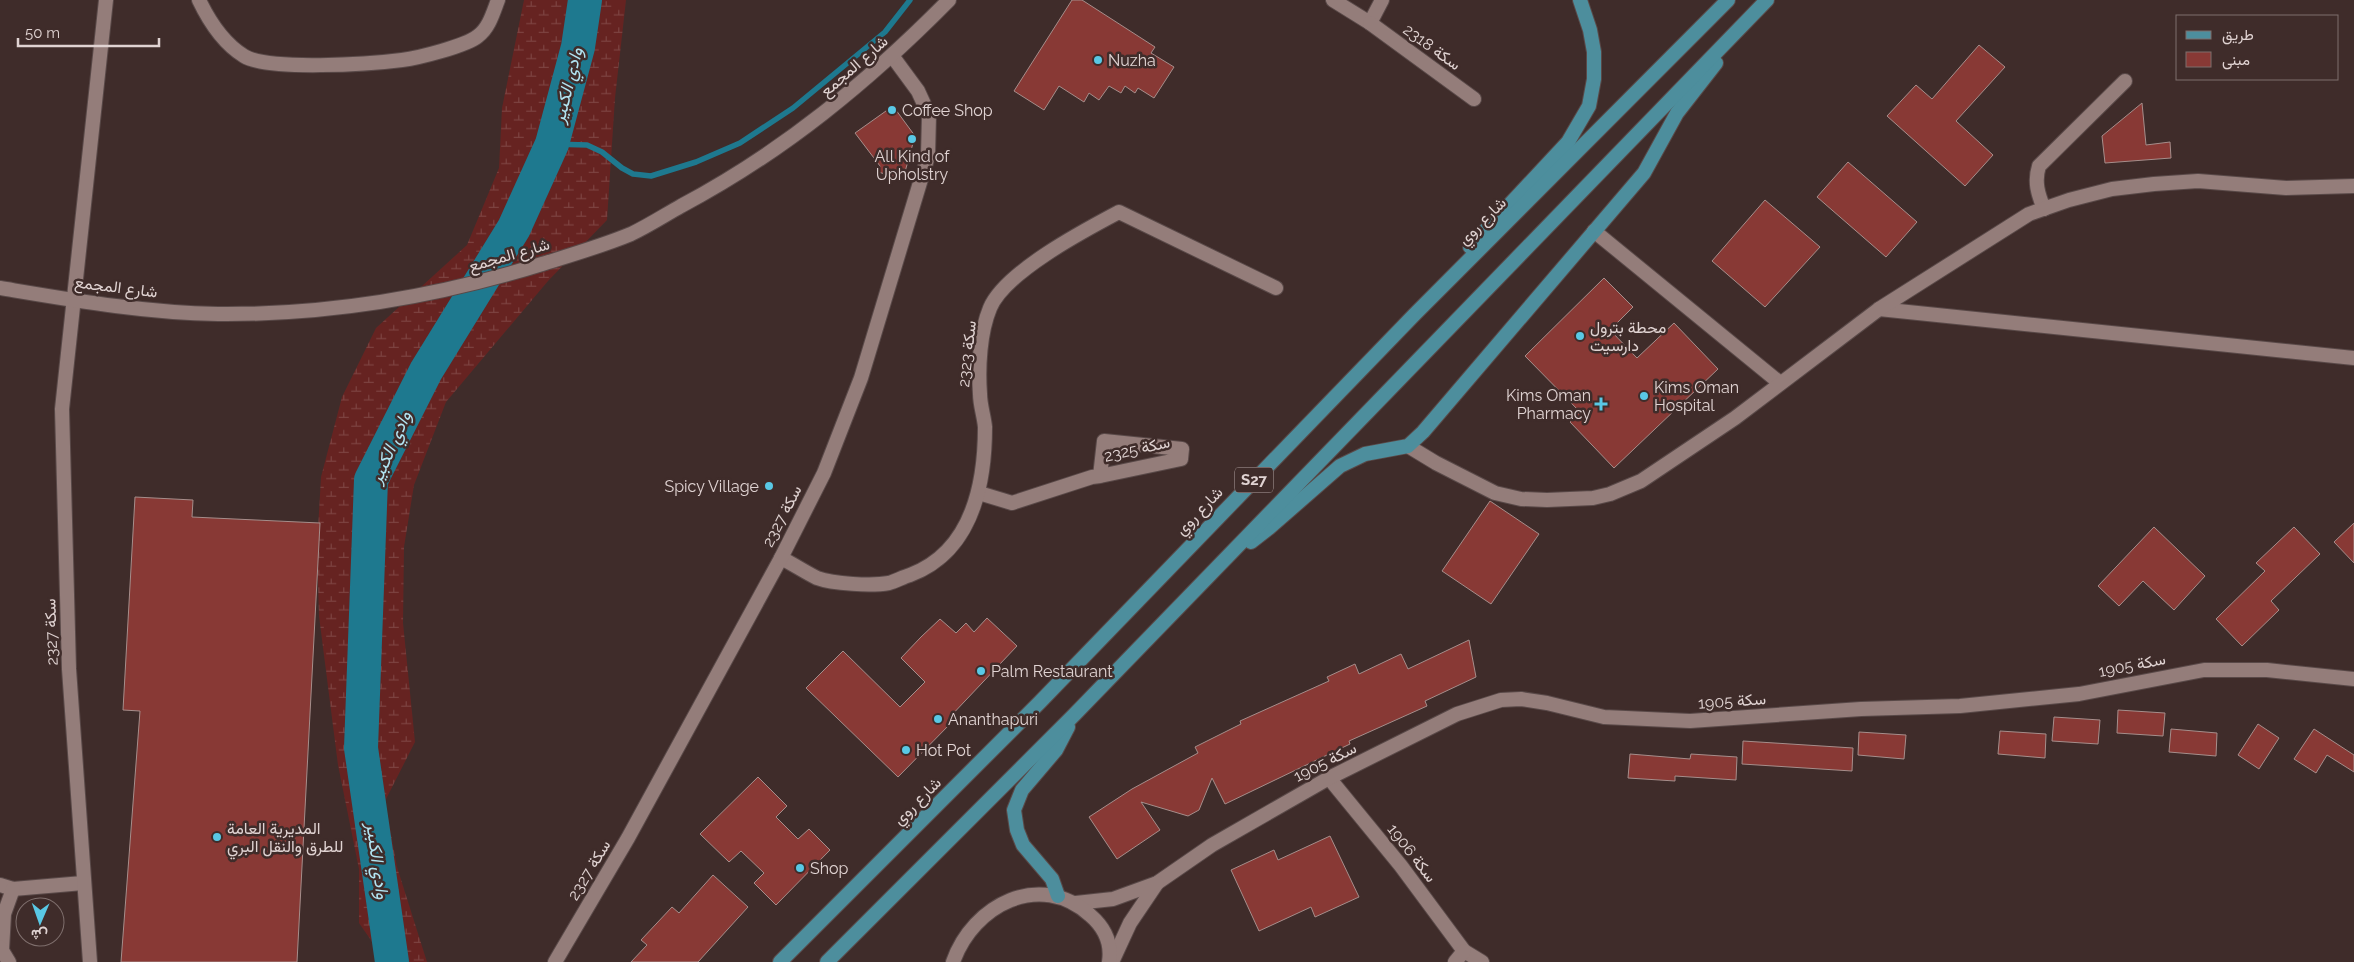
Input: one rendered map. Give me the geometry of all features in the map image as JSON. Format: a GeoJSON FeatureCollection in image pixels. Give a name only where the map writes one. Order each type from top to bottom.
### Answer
{"type":"FeatureCollection","features":[{"type":"Feature","properties":{"kind":"main road"},"geometry":{"type":"LineString","coordinates":[[1414,315],[1488,225],[1568,142],[1589,106],[1594,78],[1594,52],[1590,30],[1580,0]]}},
{"type":"Feature","properties":{"kind":"main road","name":"شارع روي"},"geometry":{"type":"LineString","coordinates":[[780,962],[1040,702],[1414,315],[1728,0]]}},
{"type":"Feature","properties":{"kind":"main road","name":"S27"},"geometry":{"type":"LineString","coordinates":[[827,962],[1074,715],[1767,0]]}},
{"type":"Feature","properties":{"kind":"main road"},"geometry":{"type":"LineString","coordinates":[[1220,564],[1269,528],[1340,466],[1365,454],[1408,446],[1423,432],[1644,174],[1677,113],[1754,12]]}},
{"type":"Feature","properties":{"kind":"main road"},"geometry":{"type":"LineString","coordinates":[[1058,896],[1052,879],[1024,845],[1017,830],[1014,810],[1022,790],[1056,750],[1074,715]]}},
{"type":"Feature","properties":{"kind":"street","name":"سكة 2327"},"geometry":{"type":"LineString","coordinates":[[90,962],[69,669],[62,410],[106,0]]}},
{"type":"Feature","properties":{"kind":"street"},"geometry":{"type":"LineString","coordinates":[[199,0],[213,27],[244,56],[271,64],[334,64],[403,60],[461,44],[478,36],[489,24],[498,0]]}},
{"type":"Feature","properties":{"kind":"street","name":"شارع المجمع"},"geometry":{"type":"LineString","coordinates":[[0,288],[150,310],[216,314],[287,313],[370,305],[489,281],[632,233],[724,183],[776,149],[832,108],[893,57],[949,0]]}},
{"type":"Feature","properties":{"kind":"street","name":"سكة 2318"},"geometry":{"type":"LineString","coordinates":[[1333,0],[1370,23],[1474,99]]}},
{"type":"Feature","properties":{"kind":"street"},"geometry":{"type":"LineString","coordinates":[[1370,23],[1382,0]]}},
{"type":"Feature","properties":{"kind":"street","name":"سكة 2327"},"geometry":{"type":"LineString","coordinates":[[555,962],[628,838],[781,558],[824,473],[861,378],[928,156],[929,115],[918,91],[893,57]]}},
{"type":"Feature","properties":{"kind":"street"},"geometry":{"type":"LineString","coordinates":[[2044,209],[2037,190],[2036,176],[2039,166],[2125,80]]}},
{"type":"Feature","properties":{"kind":"street"},"geometry":{"type":"LineString","coordinates":[[1408,446],[1436,463],[1496,493],[1521,498],[1547,500],[1593,498],[1610,494],[1641,480],[1735,418],[1879,309],[2029,214],[2069,200],[2112,189],[2154,184],[2198,181],[2286,188],[2354,186]]}},
{"type":"Feature","properties":{"kind":"street","name":"سكة 2323"},"geometry":{"type":"LineString","coordinates":[[781,558],[819,578],[858,584],[888,583],[916,572],[940,559],[954,543],[969,520],[979,493],[985,426],[980,394],[985,328],[991,306],[1009,284],[1034,262],[1119,212],[1276,288]]}},
{"type":"Feature","properties":{"kind":"street"},"geometry":{"type":"LineString","coordinates":[[1594,231],[1780,383]]}},
{"type":"Feature","properties":{"kind":"street"},"geometry":{"type":"LineString","coordinates":[[1879,309],[2354,358]]}},
{"type":"Feature","properties":{"kind":"street","name":"سكة 2325"},"geometry":{"type":"LineString","coordinates":[[979,493],[1012,503],[1100,476],[1181,460],[1182,449],[1104,441],[1100,476]]}},
{"type":"Feature","properties":{"kind":"street","name":"سكة 1905"},"geometry":{"type":"LineString","coordinates":[[1076,903],[1113,899],[1158,883],[1212,845],[1329,778],[1457,714],[1501,700],[1521,699],[1547,703],[1604,716],[1690,721],[1862,709],[1960,706],[2079,694],[2204,670],[2266,670],[2354,679]]}},
{"type":"Feature","properties":{"kind":"street","name":"سكة 1906"},"geometry":{"type":"LineString","coordinates":[[1329,778],[1401,866],[1460,956],[1482,962]]}},
{"type":"Feature","properties":{"kind":"street"},"geometry":{"type":"LineString","coordinates":[[9,962],[1,948],[7,887],[83,883]]}},
{"type":"Feature","properties":{"kind":"street","name":"سكة 1905"},"geometry":{"type":"LineString","coordinates":[[1111,962],[1130,923],[1158,883]]}},
{"type":"Feature","properties":{"kind":"street"},"geometry":{"type":"LineString","coordinates":[[953,962],[968,933],[983,917],[1005,903],[1027,894],[1043,893],[1076,903],[1103,928],[1111,962]]}},
{"type":"Feature","properties":{"kind":"green space"},"geometry":{"type":"Polygon","coordinates":[[[524,0],[626,0],[615,98],[607,220],[548,281],[446,402],[414,485],[404,547],[403,623],[415,742],[385,801],[397,867],[427,962],[375,962],[375,946],[359,923],[359,869],[338,765],[319,616],[317,547],[321,477],[342,397],[376,328],[467,245],[499,168],[502,108],[524,0]]]}},
{"type":"Feature","properties":{"kind":"building","name":"Nuzha"},"geometry":{"type":"Polygon","coordinates":[[[1072,0],[1082,0],[1155,47],[1151,53],[1174,67],[1154,98],[1138,88],[1135,93],[1125,86],[1121,93],[1109,86],[1099,100],[1089,93],[1084,102],[1059,86],[1044,110],[1014,91],[1072,0]]]}},
{"type":"Feature","properties":{"kind":"building"},"geometry":{"type":"Polygon","coordinates":[[[1979,45],[2005,67],[1956,121],[1993,155],[1965,186],[1887,116],[1916,85],[1932,99],[1979,45]]]}},
{"type":"Feature","properties":{"kind":"building"},"geometry":{"type":"Polygon","coordinates":[[[2142,103],[2146,145],[2170,142],[2171,158],[2105,163],[2102,136],[2142,103]]]}},
{"type":"Feature","properties":{"kind":"building"},"geometry":{"type":"Polygon","coordinates":[[[893,106],[915,136],[903,179],[878,172],[880,166],[855,133],[893,106]]]}},
{"type":"Feature","properties":{"kind":"building"},"geometry":{"type":"Polygon","coordinates":[[[1848,162],[1917,222],[1886,257],[1817,197],[1848,162]]]}},
{"type":"Feature","properties":{"kind":"building"},"geometry":{"type":"Polygon","coordinates":[[[1765,200],[1820,247],[1765,307],[1712,261],[1765,200]]]}},
{"type":"Feature","properties":{"kind":"building"},"geometry":{"type":"Polygon","coordinates":[[[1604,278],[1633,307],[1610,330],[1637,358],[1674,323],[1718,369],[1614,468],[1570,422],[1580,412],[1525,356],[1604,278]]]}},
{"type":"Feature","properties":{"kind":"building","name":"المديرية العامة للطرق والنقل البري"},"geometry":{"type":"Polygon","coordinates":[[[135,497],[193,500],[192,517],[320,523],[297,962],[121,962],[140,711],[123,710],[135,497]]]}},
{"type":"Feature","properties":{"kind":"building"},"geometry":{"type":"Polygon","coordinates":[[[1490,501],[1539,534],[1491,604],[1442,571],[1490,501]]]}},
{"type":"Feature","properties":{"kind":"building"},"geometry":{"type":"Polygon","coordinates":[[[2354,523],[2354,563],[2334,542],[2354,523]]]}},
{"type":"Feature","properties":{"kind":"building"},"geometry":{"type":"Polygon","coordinates":[[[2154,527],[2205,576],[2174,610],[2143,581],[2119,606],[2098,586],[2154,527]]]}},
{"type":"Feature","properties":{"kind":"building"},"geometry":{"type":"Polygon","coordinates":[[[2294,527],[2320,554],[2271,601],[2279,610],[2242,646],[2216,619],[2265,571],[2256,563],[2294,527]]]}},
{"type":"Feature","properties":{"kind":"building"},"geometry":{"type":"Polygon","coordinates":[[[987,618],[1017,646],[948,719],[952,722],[898,777],[806,688],[843,651],[900,707],[925,682],[901,658],[921,637],[940,619],[956,633],[966,623],[974,632],[987,618]]]}},
{"type":"Feature","properties":{"kind":"building"},"geometry":{"type":"Polygon","coordinates":[[[1469,640],[1476,677],[1425,701],[1427,706],[1349,741],[1350,744],[1225,804],[1212,778],[1199,810],[1188,816],[1141,802],[1160,830],[1117,859],[1089,817],[1132,789],[1198,753],[1195,747],[1241,724],[1240,721],[1329,681],[1327,677],[1355,664],[1359,674],[1401,654],[1408,669],[1469,640]]]}},
{"type":"Feature","properties":{"kind":"building"},"geometry":{"type":"Polygon","coordinates":[[[2118,710],[2165,713],[2163,736],[2117,733],[2118,710]]]}},
{"type":"Feature","properties":{"kind":"building"},"geometry":{"type":"Polygon","coordinates":[[[2054,717],[2100,720],[2098,744],[2052,741],[2054,717]]]}},
{"type":"Feature","properties":{"kind":"building"},"geometry":{"type":"Polygon","coordinates":[[[2258,724],[2279,738],[2259,769],[2238,755],[2258,724]]]}},
{"type":"Feature","properties":{"kind":"building"},"geometry":{"type":"Polygon","coordinates":[[[2171,729],[2217,733],[2216,756],[2169,752],[2171,729]]]}},
{"type":"Feature","properties":{"kind":"building"},"geometry":{"type":"Polygon","coordinates":[[[2314,729],[2354,755],[2354,772],[2327,755],[2316,773],[2294,759],[2314,729]]]}},
{"type":"Feature","properties":{"kind":"building"},"geometry":{"type":"Polygon","coordinates":[[[2000,731],[2046,734],[2045,758],[1998,754],[2000,731]]]}},
{"type":"Feature","properties":{"kind":"building"},"geometry":{"type":"Polygon","coordinates":[[[1859,732],[1906,735],[1904,759],[1858,755],[1859,732]]]}},
{"type":"Feature","properties":{"kind":"building"},"geometry":{"type":"Polygon","coordinates":[[[1743,741],[1853,748],[1852,771],[1742,764],[1743,741]]]}},
{"type":"Feature","properties":{"kind":"building"},"geometry":{"type":"Polygon","coordinates":[[[1630,754],[1690,759],[1691,754],[1737,757],[1736,780],[1675,776],[1675,781],[1628,778],[1630,754]]]}},
{"type":"Feature","properties":{"kind":"building"},"geometry":{"type":"Polygon","coordinates":[[[758,777],[787,806],[776,817],[798,839],[809,829],[830,850],[776,905],[754,883],[764,873],[741,851],[729,862],[700,834],[758,777]]]}},
{"type":"Feature","properties":{"kind":"building"},"geometry":{"type":"Polygon","coordinates":[[[1330,836],[1359,897],[1315,917],[1311,907],[1259,931],[1231,870],[1274,850],[1278,860],[1330,836]]]}},
{"type":"Feature","properties":{"kind":"building"},"geometry":{"type":"Polygon","coordinates":[[[713,875],[748,907],[698,962],[631,962],[647,945],[641,940],[672,907],[679,913],[713,875]]]}},
{"type":"Feature","properties":{"kind":"waterway","name":"وادي الكبير"},"geometry":{"type":"LineString","coordinates":[[392,962],[361,748],[371,480],[426,371],[514,228],[552,144],[578,47],[585,0]]}},
{"type":"Feature","properties":{"kind":"waterway"},"geometry":{"type":"LineString","coordinates":[[552,144],[587,145],[602,152],[633,174],[651,176],[696,162],[740,143],[793,108],[885,32],[910,0]]}},
{"type":"Feature","properties":{"kind":"place","name":"Nuzha"},"geometry":{"type":"Point","coordinates":[1098,60]}},
{"type":"Feature","properties":{"kind":"place","name":"Coffee Shop"},"geometry":{"type":"Point","coordinates":[892,110]}},
{"type":"Feature","properties":{"kind":"place","name":"All Kind of Upholstry"},"geometry":{"type":"Point","coordinates":[912,139]}},
{"type":"Feature","properties":{"kind":"place","name":"محطة بترول دارسيت"},"geometry":{"type":"Point","coordinates":[1580,336]}},
{"type":"Feature","properties":{"kind":"place","name":"Kims Oman Hospital"},"geometry":{"type":"Point","coordinates":[1644,396]}},
{"type":"Feature","properties":{"kind":"place","name":"Kims Oman Pharmacy"},"geometry":{"type":"Point","coordinates":[1601,404]}},
{"type":"Feature","properties":{"kind":"place","name":"Spicy Village"},"geometry":{"type":"Point","coordinates":[769,486]}},
{"type":"Feature","properties":{"kind":"place","name":"Palm Restaurant"},"geometry":{"type":"Point","coordinates":[981,671]}},
{"type":"Feature","properties":{"kind":"place","name":"Ananthapuri"},"geometry":{"type":"Point","coordinates":[938,719]}},
{"type":"Feature","properties":{"kind":"place","name":"Hot Pot"},"geometry":{"type":"Point","coordinates":[906,750]}},
{"type":"Feature","properties":{"kind":"place","name":"المديرية العامة للطرق والنقل البري"},"geometry":{"type":"Point","coordinates":[217,837]}},
{"type":"Feature","properties":{"kind":"place","name":"Shop"},"geometry":{"type":"Point","coordinates":[800,868]}}]}
